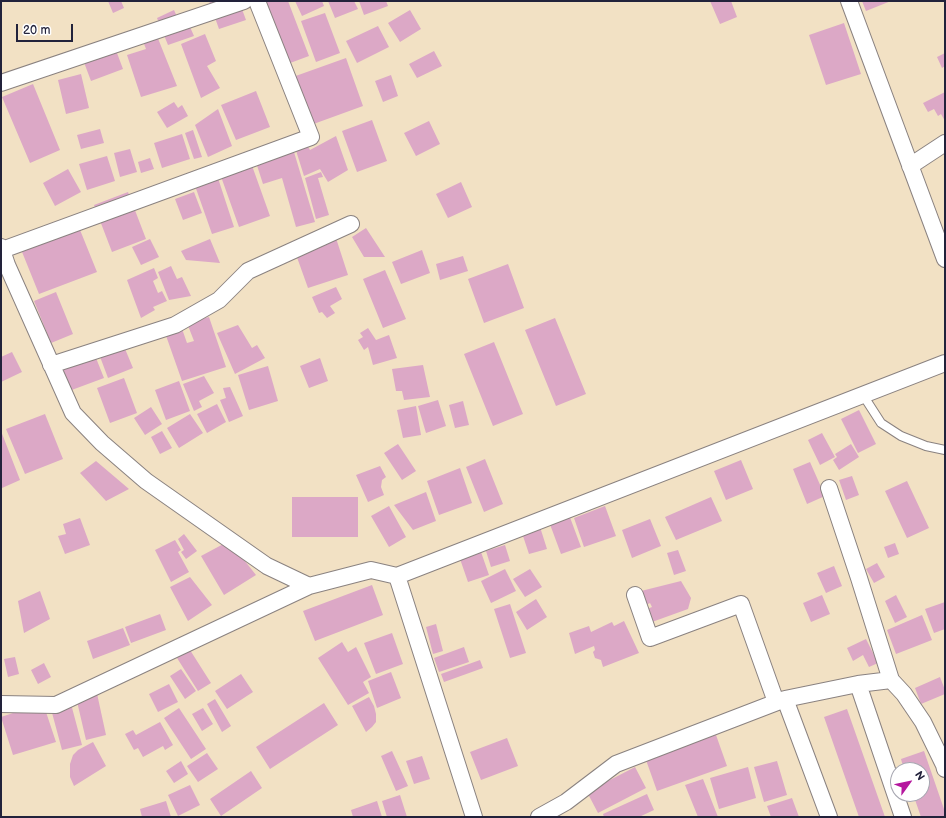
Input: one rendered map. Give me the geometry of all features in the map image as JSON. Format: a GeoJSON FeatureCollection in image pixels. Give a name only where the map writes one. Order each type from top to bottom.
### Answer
{"type":"FeatureCollection","features":[{"type":"Feature","properties":{"kind":"street"},"geometry":{"type":"LineString","coordinates":[[1,83],[244,1]]}},
{"type":"Feature","properties":{"kind":"street"},"geometry":{"type":"LineString","coordinates":[[257,1],[311,137],[1,249],[73,413],[102,443],[146,481],[266,566],[309,586]]}},
{"type":"Feature","properties":{"kind":"street"},"geometry":{"type":"LineString","coordinates":[[849,1],[945,259]]}},
{"type":"Feature","properties":{"kind":"street"},"geometry":{"type":"LineString","coordinates":[[910,166],[945,143]]}},
{"type":"Feature","properties":{"kind":"street"},"geometry":{"type":"LineString","coordinates":[[51,365],[175,325],[219,300],[248,271],[352,224]]}},
{"type":"Feature","properties":{"kind":"street"},"geometry":{"type":"LineString","coordinates":[[1,704],[56,705],[309,586],[371,570],[397,576],[945,363]]}},
{"type":"Feature","properties":{"kind":"street"},"geometry":{"type":"LineString","coordinates":[[829,488],[891,680],[904,694],[923,722],[945,769]]}},
{"type":"Feature","properties":{"kind":"street"},"geometry":{"type":"LineString","coordinates":[[397,576],[474,817]]}},
{"type":"Feature","properties":{"kind":"street"},"geometry":{"type":"LineString","coordinates":[[635,595],[650,638],[741,604],[829,817]]}},
{"type":"Feature","properties":{"kind":"street"},"geometry":{"type":"LineString","coordinates":[[539,817],[566,802],[616,764],[781,701],[858,684],[891,680]]}},
{"type":"Feature","properties":{"kind":"street"},"geometry":{"type":"LineString","coordinates":[[858,684],[903,817]]}},
{"type":"Feature","properties":{"kind":"lane"},"geometry":{"type":"LineString","coordinates":[[863,395],[881,423],[901,436],[926,446],[945,450]]}},
{"type":"Feature","properties":{"kind":"building"},"geometry":{"type":"Polygon","coordinates":[[[108,1],[121,1],[124,8],[113,13],[108,1]]]}},
{"type":"Feature","properties":{"kind":"building"},"geometry":{"type":"Polygon","coordinates":[[[209,1],[239,1],[246,20],[219,29],[209,1]]]}},
{"type":"Feature","properties":{"kind":"building"},"geometry":{"type":"Polygon","coordinates":[[[257,1],[288,1],[309,56],[282,66],[257,1]]]}},
{"type":"Feature","properties":{"kind":"building"},"geometry":{"type":"Polygon","coordinates":[[[295,1],[322,1],[324,6],[302,16],[295,1]]]}},
{"type":"Feature","properties":{"kind":"building"},"geometry":{"type":"Polygon","coordinates":[[[328,1],[354,1],[358,9],[335,18],[328,1]]]}},
{"type":"Feature","properties":{"kind":"building"},"geometry":{"type":"Polygon","coordinates":[[[359,1],[386,1],[388,6],[364,15],[359,1]]]}},
{"type":"Feature","properties":{"kind":"building"},"geometry":{"type":"Polygon","coordinates":[[[710,1],[731,1],[737,17],[720,24],[710,1]]]}},
{"type":"Feature","properties":{"kind":"building"},"geometry":{"type":"Polygon","coordinates":[[[862,1],[891,1],[866,11],[862,1]]]}},
{"type":"Feature","properties":{"kind":"building"},"geometry":{"type":"Polygon","coordinates":[[[174,10],[179,21],[186,18],[194,36],[168,45],[157,18],[174,10]]]}},
{"type":"Feature","properties":{"kind":"building"},"geometry":{"type":"Polygon","coordinates":[[[410,10],[421,29],[400,42],[388,23],[410,10]]]}},
{"type":"Feature","properties":{"kind":"building"},"geometry":{"type":"Polygon","coordinates":[[[325,13],[340,53],[316,62],[301,21],[325,13]]]}},
{"type":"Feature","properties":{"kind":"building"},"geometry":{"type":"Polygon","coordinates":[[[844,23],[861,74],[826,85],[809,35],[844,23]]]}},
{"type":"Feature","properties":{"kind":"building"},"geometry":{"type":"Polygon","coordinates":[[[153,26],[177,86],[141,97],[127,55],[146,49],[139,31],[153,26]]]}},
{"type":"Feature","properties":{"kind":"building"},"geometry":{"type":"Polygon","coordinates":[[[378,26],[389,47],[357,63],[346,41],[378,26]]]}},
{"type":"Feature","properties":{"kind":"building"},"geometry":{"type":"Polygon","coordinates":[[[205,34],[216,61],[207,66],[220,88],[201,98],[181,44],[205,34]]]}},
{"type":"Feature","properties":{"kind":"building"},"geometry":{"type":"Polygon","coordinates":[[[111,37],[123,69],[91,81],[79,49],[111,37]]]}},
{"type":"Feature","properties":{"kind":"building"},"geometry":{"type":"Polygon","coordinates":[[[434,51],[442,66],[417,78],[409,64],[434,51]]]}},
{"type":"Feature","properties":{"kind":"building"},"geometry":{"type":"Polygon","coordinates":[[[945,53],[945,66],[942,68],[937,57],[945,53]]]}},
{"type":"Feature","properties":{"kind":"building"},"geometry":{"type":"Polygon","coordinates":[[[346,58],[363,106],[308,126],[290,78],[346,58]]]}},
{"type":"Feature","properties":{"kind":"building"},"geometry":{"type":"Polygon","coordinates":[[[81,74],[89,108],[66,114],[58,80],[81,74]]]}},
{"type":"Feature","properties":{"kind":"building"},"geometry":{"type":"Polygon","coordinates":[[[391,75],[398,96],[383,102],[375,81],[391,75]]]}},
{"type":"Feature","properties":{"kind":"building"},"geometry":{"type":"Polygon","coordinates":[[[33,84],[60,150],[30,163],[2,97],[33,84]]]}},
{"type":"Feature","properties":{"kind":"building"},"geometry":{"type":"Polygon","coordinates":[[[256,91],[270,127],[236,140],[221,105],[256,91]]]}},
{"type":"Feature","properties":{"kind":"building"},"geometry":{"type":"Polygon","coordinates":[[[945,92],[945,121],[941,114],[938,116],[934,109],[928,112],[923,103],[945,92]]]}},
{"type":"Feature","properties":{"kind":"building"},"geometry":{"type":"Polygon","coordinates":[[[174,102],[178,108],[182,105],[188,116],[167,128],[157,112],[174,102]]]}},
{"type":"Feature","properties":{"kind":"building"},"geometry":{"type":"Polygon","coordinates":[[[218,109],[232,146],[208,157],[195,125],[218,109]]]}},
{"type":"Feature","properties":{"kind":"building"},"geometry":{"type":"Polygon","coordinates":[[[372,120],[387,161],[357,172],[342,131],[372,120]]]}},
{"type":"Feature","properties":{"kind":"building"},"geometry":{"type":"Polygon","coordinates":[[[429,121],[440,144],[416,156],[404,133],[429,121]]]}},
{"type":"Feature","properties":{"kind":"building"},"geometry":{"type":"Polygon","coordinates":[[[100,129],[104,143],[81,149],[77,135],[100,129]]]}},
{"type":"Feature","properties":{"kind":"building"},"geometry":{"type":"Polygon","coordinates":[[[193,130],[202,157],[194,159],[185,133],[193,130]]]}},
{"type":"Feature","properties":{"kind":"building"},"geometry":{"type":"Polygon","coordinates":[[[182,134],[190,159],[162,168],[154,143],[182,134]]]}},
{"type":"Feature","properties":{"kind":"building"},"geometry":{"type":"Polygon","coordinates":[[[336,136],[348,170],[328,182],[320,169],[304,176],[293,141],[302,137],[310,150],[336,136]]]}},
{"type":"Feature","properties":{"kind":"building"},"geometry":{"type":"Polygon","coordinates":[[[291,142],[315,222],[296,227],[282,178],[263,184],[253,153],[291,142]]]}},
{"type":"Feature","properties":{"kind":"building"},"geometry":{"type":"Polygon","coordinates":[[[130,149],[137,172],[120,177],[114,153],[130,149]]]}},
{"type":"Feature","properties":{"kind":"building"},"geometry":{"type":"Polygon","coordinates":[[[107,156],[115,181],[87,190],[79,164],[107,156]]]}},
{"type":"Feature","properties":{"kind":"building"},"geometry":{"type":"Polygon","coordinates":[[[150,158],[154,169],[141,173],[138,162],[150,158]]]}},
{"type":"Feature","properties":{"kind":"building"},"geometry":{"type":"Polygon","coordinates":[[[250,160],[270,216],[239,227],[219,171],[250,160]]]}},
{"type":"Feature","properties":{"kind":"building"},"geometry":{"type":"Polygon","coordinates":[[[68,169],[81,192],[55,206],[43,183],[68,169]]]}},
{"type":"Feature","properties":{"kind":"building"},"geometry":{"type":"Polygon","coordinates":[[[216,172],[234,227],[212,234],[193,180],[216,172]]]}},
{"type":"Feature","properties":{"kind":"building"},"geometry":{"type":"Polygon","coordinates":[[[321,172],[323,177],[318,178],[329,215],[316,219],[305,178],[321,172]]]}},
{"type":"Feature","properties":{"kind":"building"},"geometry":{"type":"Polygon","coordinates":[[[461,182],[472,207],[448,218],[436,194],[461,182]]]}},
{"type":"Feature","properties":{"kind":"building"},"geometry":{"type":"Polygon","coordinates":[[[128,192],[146,239],[112,252],[94,205],[128,192]]]}},
{"type":"Feature","properties":{"kind":"building"},"geometry":{"type":"Polygon","coordinates":[[[194,192],[202,213],[183,220],[175,199],[194,192]]]}},
{"type":"Feature","properties":{"kind":"building"},"geometry":{"type":"Polygon","coordinates":[[[74,215],[97,272],[39,294],[16,237],[74,215]]]}},
{"type":"Feature","properties":{"kind":"building"},"geometry":{"type":"Polygon","coordinates":[[[366,228],[385,257],[364,257],[352,237],[366,228]]]}},
{"type":"Feature","properties":{"kind":"building"},"geometry":{"type":"Polygon","coordinates":[[[335,235],[348,275],[308,288],[294,249],[335,235]]]}},
{"type":"Feature","properties":{"kind":"building"},"geometry":{"type":"Polygon","coordinates":[[[150,239],[159,257],[141,265],[132,247],[150,239]]]}},
{"type":"Feature","properties":{"kind":"building"},"geometry":{"type":"Polygon","coordinates":[[[210,239],[220,263],[186,260],[181,251],[210,239]]]}},
{"type":"Feature","properties":{"kind":"building"},"geometry":{"type":"Polygon","coordinates":[[[422,250],[430,273],[401,284],[392,262],[422,250]]]}},
{"type":"Feature","properties":{"kind":"building"},"geometry":{"type":"Polygon","coordinates":[[[463,256],[468,271],[440,280],[436,264],[463,256]]]}},
{"type":"Feature","properties":{"kind":"building"},"geometry":{"type":"Polygon","coordinates":[[[508,264],[524,308],[484,323],[468,279],[508,264]]]}},
{"type":"Feature","properties":{"kind":"building"},"geometry":{"type":"Polygon","coordinates":[[[171,266],[177,279],[182,277],[191,296],[169,300],[158,272],[171,266]]]}},
{"type":"Feature","properties":{"kind":"building"},"geometry":{"type":"Polygon","coordinates":[[[154,268],[158,278],[153,281],[158,293],[162,291],[167,301],[153,307],[155,310],[141,318],[127,280],[154,268]]]}},
{"type":"Feature","properties":{"kind":"building"},"geometry":{"type":"Polygon","coordinates":[[[385,270],[406,319],[383,328],[363,279],[385,270]]]}},
{"type":"Feature","properties":{"kind":"building"},"geometry":{"type":"Polygon","coordinates":[[[336,287],[342,299],[330,306],[335,313],[327,318],[322,312],[319,313],[312,297],[336,287]]]}},
{"type":"Feature","properties":{"kind":"building"},"geometry":{"type":"Polygon","coordinates":[[[56,292],[73,334],[51,343],[34,301],[56,292]]]}},
{"type":"Feature","properties":{"kind":"building"},"geometry":{"type":"Polygon","coordinates":[[[209,317],[226,367],[182,381],[164,330],[181,326],[187,343],[194,341],[187,323],[209,317]]]}},
{"type":"Feature","properties":{"kind":"building"},"geometry":{"type":"Polygon","coordinates":[[[555,318],[586,394],[556,406],[525,330],[555,318]]]}},
{"type":"Feature","properties":{"kind":"building"},"geometry":{"type":"Polygon","coordinates":[[[238,325],[252,348],[257,345],[265,358],[235,374],[217,333],[238,325]]]}},
{"type":"Feature","properties":{"kind":"building"},"geometry":{"type":"Polygon","coordinates":[[[368,328],[376,340],[389,335],[397,358],[373,365],[368,347],[364,350],[358,340],[363,337],[360,333],[368,328]]]}},
{"type":"Feature","properties":{"kind":"building"},"geometry":{"type":"Polygon","coordinates":[[[494,342],[523,414],[493,426],[464,354],[494,342]]]}},
{"type":"Feature","properties":{"kind":"building"},"geometry":{"type":"Polygon","coordinates":[[[123,344],[133,368],[108,378],[99,354],[123,344]]]}},
{"type":"Feature","properties":{"kind":"building"},"geometry":{"type":"Polygon","coordinates":[[[92,348],[104,378],[69,391],[57,360],[92,348]]]}},
{"type":"Feature","properties":{"kind":"building"},"geometry":{"type":"Polygon","coordinates":[[[12,352],[22,372],[1,382],[1,357],[12,352]]]}},
{"type":"Feature","properties":{"kind":"building"},"geometry":{"type":"Polygon","coordinates":[[[320,358],[328,381],[309,388],[300,366],[320,358]]]}},
{"type":"Feature","properties":{"kind":"building"},"geometry":{"type":"Polygon","coordinates":[[[423,365],[430,397],[404,400],[402,391],[396,391],[392,369],[423,365]]]}},
{"type":"Feature","properties":{"kind":"building"},"geometry":{"type":"Polygon","coordinates":[[[268,366],[278,401],[249,410],[238,375],[268,366]]]}},
{"type":"Feature","properties":{"kind":"building"},"geometry":{"type":"Polygon","coordinates":[[[204,376],[214,393],[199,401],[202,407],[194,411],[183,384],[204,376]]]}},
{"type":"Feature","properties":{"kind":"building"},"geometry":{"type":"Polygon","coordinates":[[[124,378],[137,413],[110,423],[97,388],[124,378]]]}},
{"type":"Feature","properties":{"kind":"building"},"geometry":{"type":"Polygon","coordinates":[[[179,381],[190,411],[166,420],[155,390],[179,381]]]}},
{"type":"Feature","properties":{"kind":"building"},"geometry":{"type":"Polygon","coordinates":[[[230,387],[243,416],[229,422],[220,400],[226,398],[223,388],[230,387]]]}},
{"type":"Feature","properties":{"kind":"building"},"geometry":{"type":"Polygon","coordinates":[[[438,400],[446,426],[426,433],[418,406],[438,400]]]}},
{"type":"Feature","properties":{"kind":"building"},"geometry":{"type":"Polygon","coordinates":[[[463,401],[469,425],[455,428],[449,405],[463,401]]]}},
{"type":"Feature","properties":{"kind":"building"},"geometry":{"type":"Polygon","coordinates":[[[217,404],[226,422],[207,433],[197,414],[217,404]]]}},
{"type":"Feature","properties":{"kind":"building"},"geometry":{"type":"Polygon","coordinates":[[[416,406],[421,435],[403,438],[397,410],[416,406]]]}},
{"type":"Feature","properties":{"kind":"building"},"geometry":{"type":"Polygon","coordinates":[[[151,407],[162,424],[145,435],[134,418],[151,407]]]}},
{"type":"Feature","properties":{"kind":"building"},"geometry":{"type":"Polygon","coordinates":[[[859,410],[876,444],[858,453],[841,419],[859,410]]]}},
{"type":"Feature","properties":{"kind":"building"},"geometry":{"type":"Polygon","coordinates":[[[45,414],[63,459],[25,474],[6,429],[45,414]]]}},
{"type":"Feature","properties":{"kind":"building"},"geometry":{"type":"Polygon","coordinates":[[[190,414],[203,433],[179,448],[167,428],[190,414]]]}},
{"type":"Feature","properties":{"kind":"building"},"geometry":{"type":"Polygon","coordinates":[[[1,431],[20,480],[2,488],[1,486],[1,431]]]}},
{"type":"Feature","properties":{"kind":"building"},"geometry":{"type":"Polygon","coordinates":[[[162,431],[172,448],[160,454],[151,437],[162,431]]]}},
{"type":"Feature","properties":{"kind":"building"},"geometry":{"type":"Polygon","coordinates":[[[822,433],[835,457],[820,465],[808,440],[822,433]]]}},
{"type":"Feature","properties":{"kind":"building"},"geometry":{"type":"Polygon","coordinates":[[[398,444],[416,471],[402,480],[384,453],[398,444]]]}},
{"type":"Feature","properties":{"kind":"building"},"geometry":{"type":"Polygon","coordinates":[[[851,444],[859,457],[839,470],[833,460],[837,457],[835,454],[851,444]]]}},
{"type":"Feature","properties":{"kind":"building"},"geometry":{"type":"Polygon","coordinates":[[[485,459],[503,504],[484,512],[466,467],[485,459]]]}},
{"type":"Feature","properties":{"kind":"building"},"geometry":{"type":"Polygon","coordinates":[[[741,460],[753,489],[726,500],[714,471],[741,460]]]}},
{"type":"Feature","properties":{"kind":"building"},"geometry":{"type":"Polygon","coordinates":[[[96,461],[129,489],[106,501],[80,473],[96,461]]]}},
{"type":"Feature","properties":{"kind":"building"},"geometry":{"type":"Polygon","coordinates":[[[810,462],[825,496],[807,504],[793,469],[810,462]]]}},
{"type":"Feature","properties":{"kind":"building"},"geometry":{"type":"Polygon","coordinates":[[[380,466],[386,477],[382,480],[381,487],[384,495],[368,502],[356,475],[380,466]]]}},
{"type":"Feature","properties":{"kind":"building"},"geometry":{"type":"Polygon","coordinates":[[[460,468],[472,503],[439,515],[427,481],[460,468]]]}},
{"type":"Feature","properties":{"kind":"building"},"geometry":{"type":"Polygon","coordinates":[[[852,476],[859,495],[846,500],[839,480],[852,476]]]}},
{"type":"Feature","properties":{"kind":"building"},"geometry":{"type":"Polygon","coordinates":[[[907,481],[929,528],[907,538],[885,491],[907,481]]]}},
{"type":"Feature","properties":{"kind":"building"},"geometry":{"type":"Polygon","coordinates":[[[426,492],[436,521],[413,530],[394,505],[426,492]]]}},
{"type":"Feature","properties":{"kind":"building"},"geometry":{"type":"Polygon","coordinates":[[[292,497],[358,497],[358,537],[292,537],[292,497]]]}},
{"type":"Feature","properties":{"kind":"building"},"geometry":{"type":"Polygon","coordinates":[[[711,497],[722,521],[676,540],[665,517],[711,497]]]}},
{"type":"Feature","properties":{"kind":"building"},"geometry":{"type":"Polygon","coordinates":[[[389,506],[406,537],[389,547],[371,516],[389,506]]]}},
{"type":"Feature","properties":{"kind":"building"},"geometry":{"type":"Polygon","coordinates":[[[605,506],[616,536],[584,547],[574,518],[605,506]]]}},
{"type":"Feature","properties":{"kind":"building"},"geometry":{"type":"Polygon","coordinates":[[[568,512],[581,547],[561,554],[548,519],[568,512]]]}},
{"type":"Feature","properties":{"kind":"building"},"geometry":{"type":"Polygon","coordinates":[[[80,518],[90,545],[65,554],[58,536],[66,534],[63,524],[80,518]]]}},
{"type":"Feature","properties":{"kind":"building"},"geometry":{"type":"Polygon","coordinates":[[[650,519],[661,546],[632,558],[622,530],[650,519]]]}},
{"type":"Feature","properties":{"kind":"building"},"geometry":{"type":"Polygon","coordinates":[[[540,527],[547,549],[529,554],[522,533],[540,527]]]}},
{"type":"Feature","properties":{"kind":"building"},"geometry":{"type":"Polygon","coordinates":[[[184,534],[197,551],[186,559],[181,552],[184,550],[178,539],[184,534]]]}},
{"type":"Feature","properties":{"kind":"building"},"geometry":{"type":"Polygon","coordinates":[[[175,540],[181,550],[178,552],[189,572],[171,582],[155,550],[175,540]]]}},
{"type":"Feature","properties":{"kind":"building"},"geometry":{"type":"Polygon","coordinates":[[[229,541],[256,575],[224,595],[201,556],[229,541]]]}},
{"type":"Feature","properties":{"kind":"building"},"geometry":{"type":"Polygon","coordinates":[[[895,543],[899,554],[888,558],[884,547],[895,543]]]}},
{"type":"Feature","properties":{"kind":"building"},"geometry":{"type":"Polygon","coordinates":[[[505,545],[510,561],[491,567],[486,551],[505,545]]]}},
{"type":"Feature","properties":{"kind":"building"},"geometry":{"type":"Polygon","coordinates":[[[678,550],[686,571],[674,575],[667,553],[678,550]]]}},
{"type":"Feature","properties":{"kind":"building"},"geometry":{"type":"Polygon","coordinates":[[[481,552],[489,575],[468,582],[460,559],[481,552]]]}},
{"type":"Feature","properties":{"kind":"building"},"geometry":{"type":"Polygon","coordinates":[[[877,563],[885,577],[874,583],[866,569],[877,563]]]}},
{"type":"Feature","properties":{"kind":"building"},"geometry":{"type":"Polygon","coordinates":[[[834,566],[842,586],[826,593],[817,573],[834,566]]]}},
{"type":"Feature","properties":{"kind":"building"},"geometry":{"type":"Polygon","coordinates":[[[505,569],[516,591],[491,603],[481,581],[505,569]]]}},
{"type":"Feature","properties":{"kind":"building"},"geometry":{"type":"Polygon","coordinates":[[[530,569],[542,587],[525,597],[513,579],[530,569]]]}},
{"type":"Feature","properties":{"kind":"building"},"geometry":{"type":"Polygon","coordinates":[[[190,577],[212,605],[188,621],[170,587],[190,577]]]}},
{"type":"Feature","properties":{"kind":"building"},"geometry":{"type":"Polygon","coordinates":[[[681,581],[691,598],[688,609],[652,622],[647,609],[652,607],[650,603],[646,605],[641,591],[681,581]]]}},
{"type":"Feature","properties":{"kind":"building"},"geometry":{"type":"Polygon","coordinates":[[[372,585],[383,615],[315,641],[303,611],[372,585]]]}},
{"type":"Feature","properties":{"kind":"building"},"geometry":{"type":"Polygon","coordinates":[[[40,591],[50,619],[24,633],[18,601],[40,591]]]}},
{"type":"Feature","properties":{"kind":"building"},"geometry":{"type":"Polygon","coordinates":[[[822,595],[830,614],[811,622],[803,603],[822,595]]]}},
{"type":"Feature","properties":{"kind":"building"},"geometry":{"type":"Polygon","coordinates":[[[896,595],[907,617],[895,623],[885,601],[896,595]]]}},
{"type":"Feature","properties":{"kind":"building"},"geometry":{"type":"Polygon","coordinates":[[[536,599],[547,617],[527,630],[516,612],[536,599]]]}},
{"type":"Feature","properties":{"kind":"building"},"geometry":{"type":"Polygon","coordinates":[[[945,602],[945,629],[934,633],[925,609],[945,602]]]}},
{"type":"Feature","properties":{"kind":"building"},"geometry":{"type":"Polygon","coordinates":[[[510,604],[526,653],[510,658],[494,609],[510,604]]]}},
{"type":"Feature","properties":{"kind":"building"},"geometry":{"type":"Polygon","coordinates":[[[160,614],[166,630],[131,643],[125,627],[160,614]]]}},
{"type":"Feature","properties":{"kind":"building"},"geometry":{"type":"Polygon","coordinates":[[[922,615],[932,640],[896,654],[887,630],[922,615]]]}},
{"type":"Feature","properties":{"kind":"building"},"geometry":{"type":"Polygon","coordinates":[[[624,621],[639,653],[603,667],[601,660],[595,658],[593,652],[595,650],[594,646],[575,654],[569,633],[589,626],[591,632],[612,622],[614,626],[624,621]]]}},
{"type":"Feature","properties":{"kind":"building"},"geometry":{"type":"Polygon","coordinates":[[[436,624],[443,651],[433,654],[426,627],[436,624]]]}},
{"type":"Feature","properties":{"kind":"building"},"geometry":{"type":"Polygon","coordinates":[[[123,628],[130,645],[93,659],[87,641],[123,628]]]}},
{"type":"Feature","properties":{"kind":"building"},"geometry":{"type":"Polygon","coordinates":[[[392,633],[403,664],[376,674],[364,643],[392,633]]]}},
{"type":"Feature","properties":{"kind":"building"},"geometry":{"type":"Polygon","coordinates":[[[866,639],[878,663],[869,667],[863,655],[853,661],[847,648],[866,639]]]}},
{"type":"Feature","properties":{"kind":"building"},"geometry":{"type":"Polygon","coordinates":[[[342,642],[348,652],[356,647],[371,677],[363,682],[369,693],[348,705],[318,658],[342,642]]]}},
{"type":"Feature","properties":{"kind":"building"},"geometry":{"type":"Polygon","coordinates":[[[464,647],[469,662],[439,672],[434,658],[464,647]]]}},
{"type":"Feature","properties":{"kind":"building"},"geometry":{"type":"Polygon","coordinates":[[[190,650],[211,683],[198,691],[177,658],[190,650]]]}},
{"type":"Feature","properties":{"kind":"building"},"geometry":{"type":"Polygon","coordinates":[[[15,657],[19,674],[8,677],[4,659],[15,657]]]}},
{"type":"Feature","properties":{"kind":"building"},"geometry":{"type":"Polygon","coordinates":[[[480,660],[483,668],[444,682],[441,674],[480,660]]]}},
{"type":"Feature","properties":{"kind":"building"},"geometry":{"type":"Polygon","coordinates":[[[44,663],[51,677],[38,684],[31,670],[44,663]]]}},
{"type":"Feature","properties":{"kind":"building"},"geometry":{"type":"Polygon","coordinates":[[[181,669],[196,691],[185,699],[170,676],[181,669]]]}},
{"type":"Feature","properties":{"kind":"building"},"geometry":{"type":"Polygon","coordinates":[[[391,672],[401,698],[377,708],[368,681],[391,672]]]}},
{"type":"Feature","properties":{"kind":"building"},"geometry":{"type":"Polygon","coordinates":[[[241,674],[253,692],[227,709],[215,691],[241,674]]]}},
{"type":"Feature","properties":{"kind":"building"},"geometry":{"type":"Polygon","coordinates":[[[940,677],[945,694],[921,704],[915,688],[940,677]]]}},
{"type":"Feature","properties":{"kind":"building"},"geometry":{"type":"Polygon","coordinates":[[[169,684],[178,702],[158,712],[149,694],[169,684]]]}},
{"type":"Feature","properties":{"kind":"building"},"geometry":{"type":"Polygon","coordinates":[[[96,689],[106,735],[86,740],[75,693],[96,689]]]}},
{"type":"Feature","properties":{"kind":"building"},"geometry":{"type":"Polygon","coordinates":[[[369,697],[374,706],[376,722],[366,732],[352,706],[369,697]]]}},
{"type":"Feature","properties":{"kind":"building"},"geometry":{"type":"Polygon","coordinates":[[[215,699],[231,726],[222,732],[207,704],[215,699]]]}},
{"type":"Feature","properties":{"kind":"building"},"geometry":{"type":"Polygon","coordinates":[[[43,703],[56,742],[13,755],[1,717],[43,703]]]}},
{"type":"Feature","properties":{"kind":"building"},"geometry":{"type":"Polygon","coordinates":[[[324,703],[338,725],[270,769],[256,747],[324,703]]]}},
{"type":"Feature","properties":{"kind":"building"},"geometry":{"type":"Polygon","coordinates":[[[71,704],[82,745],[62,750],[51,709],[71,704]]]}},
{"type":"Feature","properties":{"kind":"building"},"geometry":{"type":"Polygon","coordinates":[[[179,708],[206,749],[191,759],[164,718],[179,708]]]}},
{"type":"Feature","properties":{"kind":"building"},"geometry":{"type":"Polygon","coordinates":[[[203,708],[213,724],[202,731],[192,714],[203,708]]]}},
{"type":"Feature","properties":{"kind":"building"},"geometry":{"type":"Polygon","coordinates":[[[847,709],[885,817],[859,817],[824,717],[847,709]]]}},
{"type":"Feature","properties":{"kind":"building"},"geometry":{"type":"Polygon","coordinates":[[[160,722],[173,745],[165,750],[163,746],[143,757],[138,748],[134,750],[125,734],[133,730],[136,735],[160,722]]]}},
{"type":"Feature","properties":{"kind":"building"},"geometry":{"type":"Polygon","coordinates":[[[716,735],[727,766],[657,791],[646,760],[716,735]]]}},
{"type":"Feature","properties":{"kind":"building"},"geometry":{"type":"Polygon","coordinates":[[[507,738],[518,766],[481,780],[470,752],[507,738]]]}},
{"type":"Feature","properties":{"kind":"building"},"geometry":{"type":"Polygon","coordinates":[[[93,742],[106,766],[74,786],[70,777],[70,764],[73,755],[78,750],[93,742]]]}},
{"type":"Feature","properties":{"kind":"building"},"geometry":{"type":"Polygon","coordinates":[[[392,751],[408,786],[396,791],[381,756],[392,751]]]}},
{"type":"Feature","properties":{"kind":"building"},"geometry":{"type":"Polygon","coordinates":[[[924,751],[928,762],[902,762],[901,759],[924,751]]]}},
{"type":"Feature","properties":{"kind":"building"},"geometry":{"type":"Polygon","coordinates":[[[207,753],[218,769],[198,782],[187,766],[207,753]]]}},
{"type":"Feature","properties":{"kind":"building"},"geometry":{"type":"Polygon","coordinates":[[[422,756],[430,779],[414,784],[406,761],[422,756]]]}},
{"type":"Feature","properties":{"kind":"building"},"geometry":{"type":"Polygon","coordinates":[[[181,761],[188,774],[174,783],[166,771],[181,761]]]}},
{"type":"Feature","properties":{"kind":"building"},"geometry":{"type":"Polygon","coordinates":[[[777,761],[787,795],[764,802],[754,767],[777,761]]]}},
{"type":"Feature","properties":{"kind":"building"},"geometry":{"type":"Polygon","coordinates":[[[635,767],[646,788],[598,813],[587,792],[635,767]]]}},
{"type":"Feature","properties":{"kind":"building"},"geometry":{"type":"Polygon","coordinates":[[[748,767],[756,798],[719,809],[710,778],[748,767]]]}},
{"type":"Feature","properties":{"kind":"building"},"geometry":{"type":"Polygon","coordinates":[[[930,768],[945,812],[945,817],[921,817],[916,802],[930,802],[930,768]]]}},
{"type":"Feature","properties":{"kind":"building"},"geometry":{"type":"Polygon","coordinates":[[[251,771],[262,788],[221,816],[210,799],[251,771]]]}},
{"type":"Feature","properties":{"kind":"building"},"geometry":{"type":"Polygon","coordinates":[[[703,779],[718,817],[698,817],[685,785],[703,779]]]}},
{"type":"Feature","properties":{"kind":"building"},"geometry":{"type":"Polygon","coordinates":[[[190,785],[200,805],[178,816],[168,795],[190,785]]]}},
{"type":"Feature","properties":{"kind":"building"},"geometry":{"type":"Polygon","coordinates":[[[647,794],[654,810],[639,817],[604,817],[603,814],[647,794]]]}},
{"type":"Feature","properties":{"kind":"building"},"geometry":{"type":"Polygon","coordinates":[[[400,795],[407,817],[387,817],[382,801],[400,795]]]}},
{"type":"Feature","properties":{"kind":"building"},"geometry":{"type":"Polygon","coordinates":[[[792,798],[799,817],[771,817],[767,806],[792,798]]]}},
{"type":"Feature","properties":{"kind":"building"},"geometry":{"type":"Polygon","coordinates":[[[166,801],[171,817],[142,817],[140,809],[166,801]]]}},
{"type":"Feature","properties":{"kind":"building"},"geometry":{"type":"Polygon","coordinates":[[[377,801],[382,817],[353,817],[351,810],[377,801]]]}}]}
